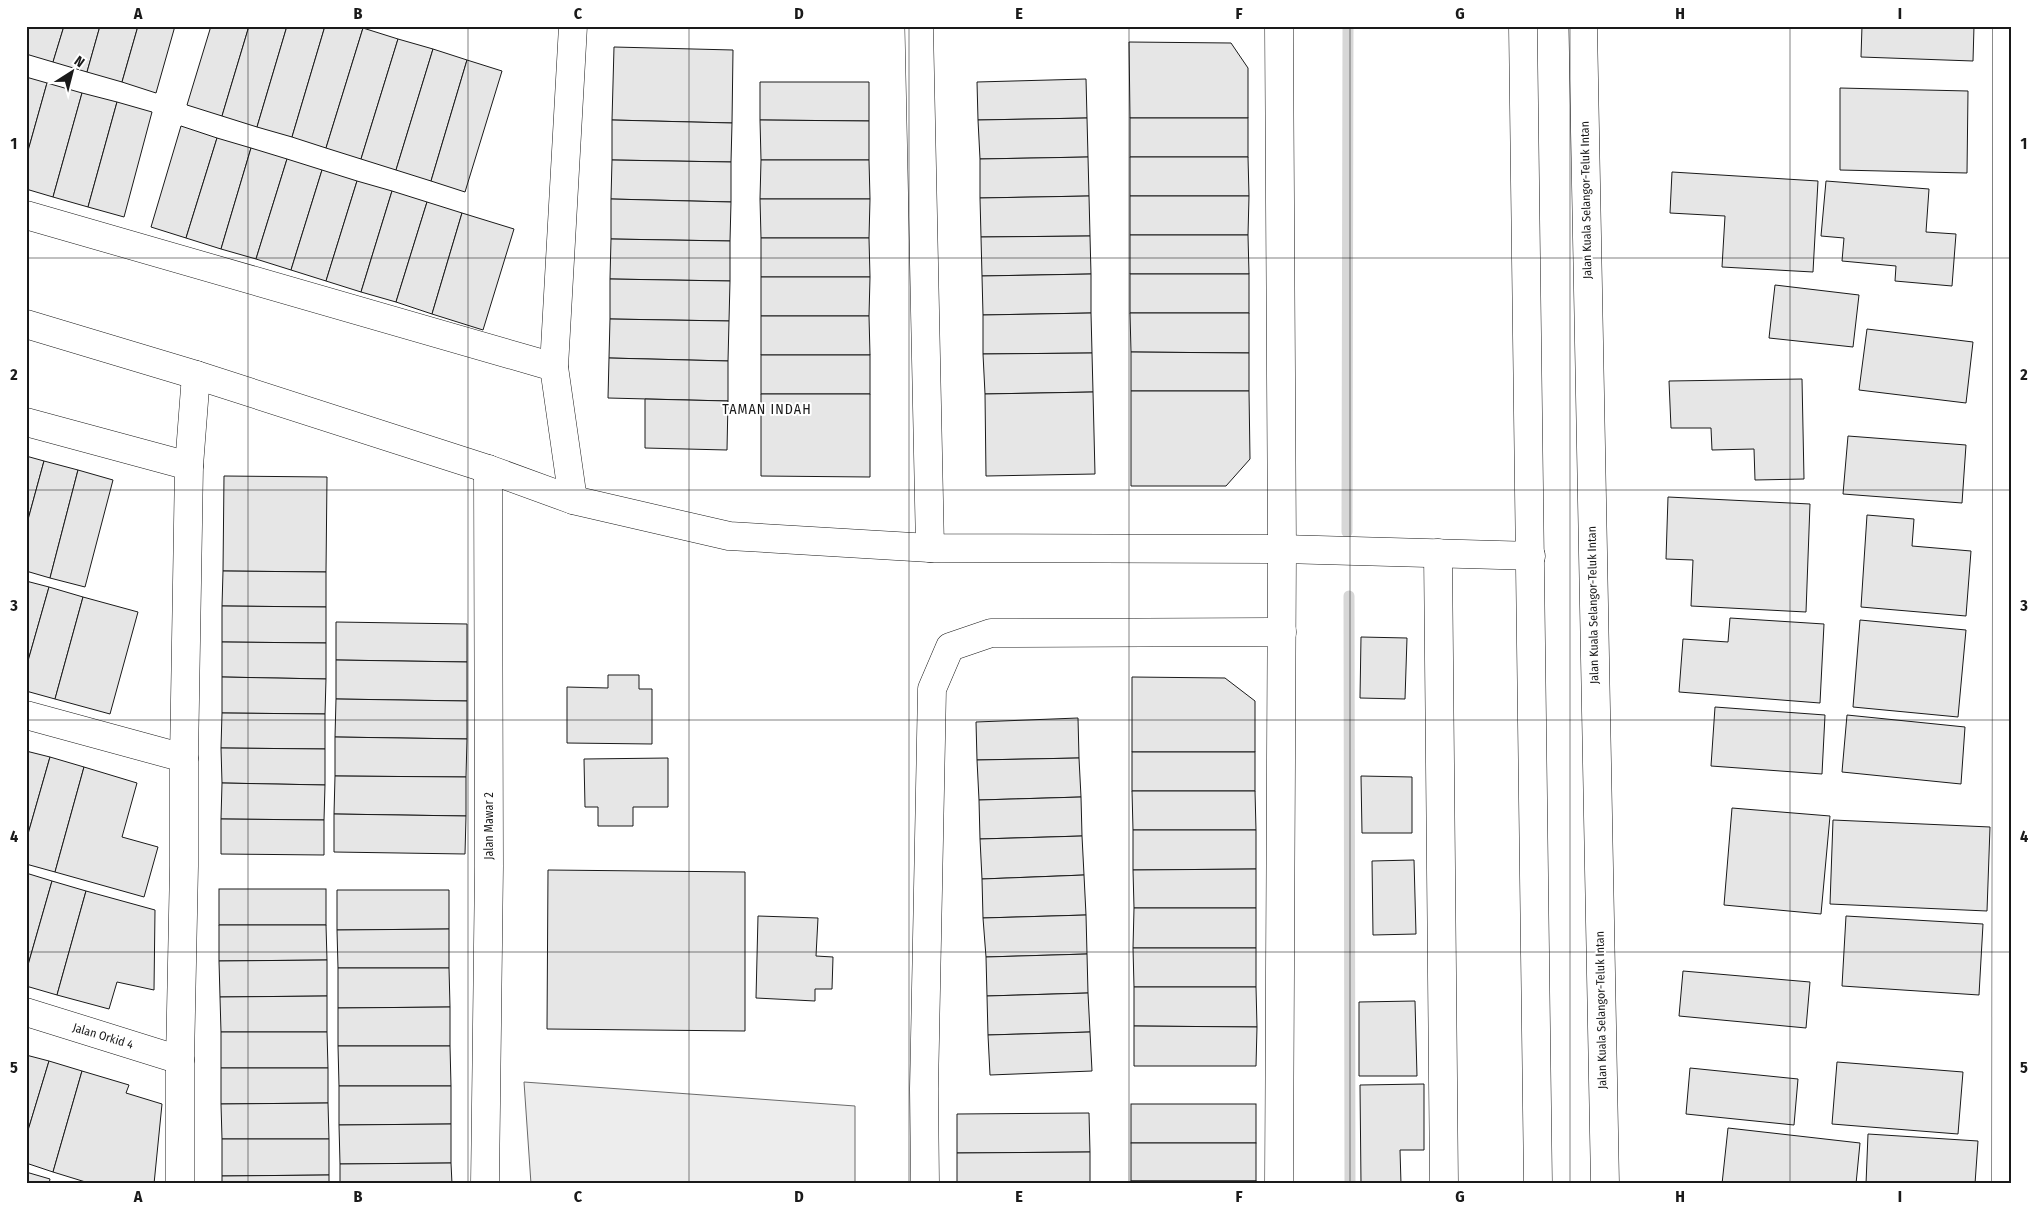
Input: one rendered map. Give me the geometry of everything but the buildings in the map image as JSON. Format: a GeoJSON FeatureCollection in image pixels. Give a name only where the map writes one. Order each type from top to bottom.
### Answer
{"type":"FeatureCollection","features":[{"type":"Feature","properties":{"kind":"main road"},"geometry":{"type":"LineString","coordinates":[[573,26],[554,367],[573,500]]}},
{"type":"Feature","properties":{"kind":"main road"},"geometry":{"type":"LineString","coordinates":[[919,26],[930,548]]}},
{"type":"Feature","properties":{"kind":"main road"},"geometry":{"type":"LineString","coordinates":[[1279,26],[1282,550],[1279,1184]]}},
{"type":"Feature","properties":{"kind":"main road"},"geometry":{"type":"LineString","coordinates":[[1523,26],[1538,1184]]}},
{"type":"Feature","properties":{"kind":"main road","name":"Jalan Kuala Selangor-Teluk Intan"},"geometry":{"type":"LineString","coordinates":[[1583,26],[1605,1184]]}},
{"type":"Feature","properties":{"kind":"main road"},"geometry":{"type":"LineString","coordinates":[[2006,1184],[2007,26]]}},
{"type":"Feature","properties":{"kind":"main road"},"geometry":{"type":"LineString","coordinates":[[26,215],[554,367]]}},
{"type":"Feature","properties":{"kind":"main road"},"geometry":{"type":"LineString","coordinates":[[26,324],[196,375],[488,469],[573,500],[729,536],[930,548],[1282,550],[1531,556]]}},
{"type":"Feature","properties":{"kind":"main road"},"geometry":{"type":"LineString","coordinates":[[180,1184],[180,1060],[189,466],[196,375]]}},
{"type":"Feature","properties":{"kind":"main road"},"geometry":{"type":"LineString","coordinates":[[26,422],[189,466]]}},
{"type":"Feature","properties":{"kind":"main road","name":"Jalan Mawar 2"},"geometry":{"type":"LineString","coordinates":[[485,1184],[489,866],[488,469]]}},
{"type":"Feature","properties":{"kind":"main road"},"geometry":{"type":"LineString","coordinates":[[1438,553],[1444,1184]]}},
{"type":"Feature","properties":{"kind":"main road"},"geometry":{"type":"LineString","coordinates":[[925,1184],[924,1079],[932,689],[950,647],[991,633],[1282,632]]}},
{"type":"Feature","properties":{"kind":"main road"},"geometry":{"type":"LineString","coordinates":[[26,715],[184,758]]}},
{"type":"Feature","properties":{"kind":"main road","name":"Jalan Orkid 4"},"geometry":{"type":"LineString","coordinates":[[26,1012],[180,1060]]}},
{"type":"Feature","properties":{"kind":"shaded area"},"geometry":{"type":"Polygon","coordinates":[[[524,1082],[855,1106],[855,1184],[531,1184],[524,1082]]]}},
{"type":"Feature","properties":{"kind":"waterway"},"geometry":{"type":"LineString","coordinates":[[1347,532],[1348,26]]}},
{"type":"Feature","properties":{"kind":"waterway"},"geometry":{"type":"LineString","coordinates":[[1349,596],[1350,1184]]}},
{"type":"Feature","properties":{"kind":"district","name":"TAMAN INDAH"},"geometry":{"type":"Point","coordinates":[767,409]}}]}
